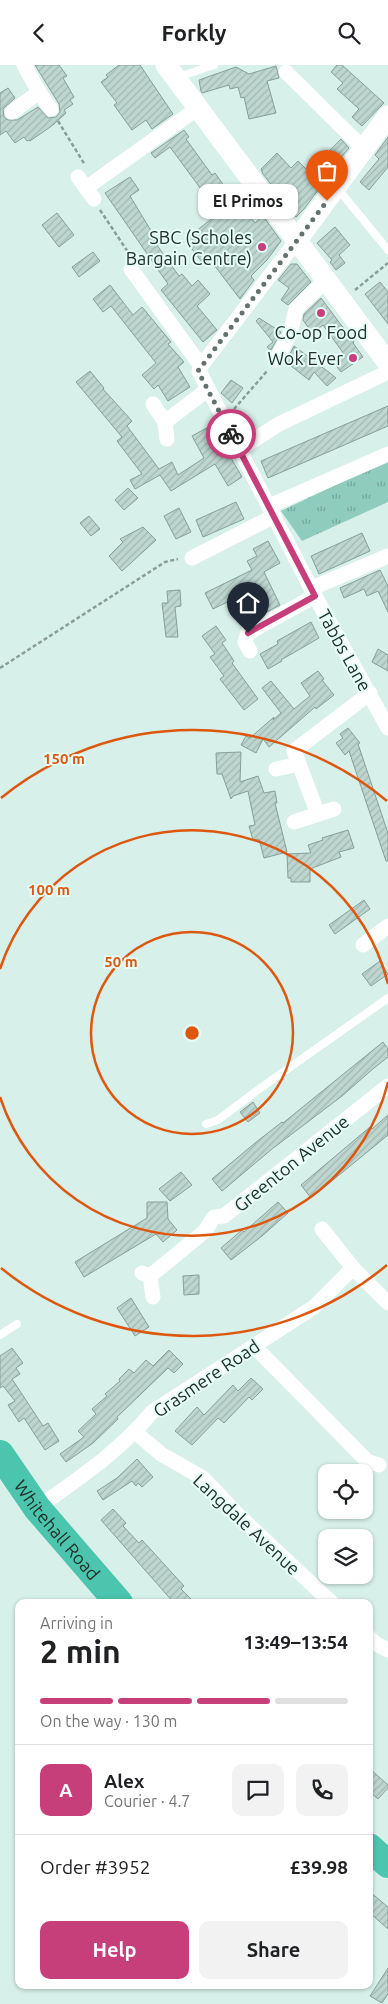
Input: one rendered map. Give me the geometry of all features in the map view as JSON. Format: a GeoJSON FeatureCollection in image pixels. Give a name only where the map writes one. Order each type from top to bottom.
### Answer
{"type":"FeatureCollection","features":[{"type":"Feature","properties":{"kind":"highway","name":"Whitehall Road"},"geometry":{"type":"LineString","coordinates":[[0,1454],[37,1508],[116,1599]]}},
{"type":"Feature","properties":{"kind":"highway"},"geometry":{"type":"LineString","coordinates":[[373,1851],[388,1864]]}},
{"type":"Feature","properties":{"kind":"main road"},"geometry":{"type":"LineString","coordinates":[[171,71],[387,364]]}},
{"type":"Feature","properties":{"kind":"main road"},"geometry":{"type":"LineString","coordinates":[[297,240],[388,116]]}},
{"type":"Feature","properties":{"kind":"street"},"geometry":{"type":"LineString","coordinates":[[24,65],[51,109]]}},
{"type":"Feature","properties":{"kind":"street"},"geometry":{"type":"LineString","coordinates":[[286,72],[364,149]]}},
{"type":"Feature","properties":{"kind":"street"},"geometry":{"type":"LineString","coordinates":[[12,112],[39,92]]}},
{"type":"Feature","properties":{"kind":"street"},"geometry":{"type":"LineString","coordinates":[[88,186],[198,108]]}},
{"type":"Feature","properties":{"kind":"street"},"geometry":{"type":"LineString","coordinates":[[131,269],[201,366],[297,240]]}},
{"type":"Feature","properties":{"kind":"street"},"geometry":{"type":"LineString","coordinates":[[276,360],[290,334],[296,309],[326,280]]}},
{"type":"Feature","properties":{"kind":"street"},"geometry":{"type":"LineString","coordinates":[[240,449],[279,424],[387,364]]}},
{"type":"Feature","properties":{"kind":"street","name":"Tabbs Lane"},"geometry":{"type":"LineString","coordinates":[[201,366],[198,371],[207,390],[388,728]]}},
{"type":"Feature","properties":{"kind":"street"},"geometry":{"type":"LineString","coordinates":[[165,422],[207,390]]}},
{"type":"Feature","properties":{"kind":"street"},"geometry":{"type":"LineString","coordinates":[[153,404],[165,422],[168,439]]}},
{"type":"Feature","properties":{"kind":"street"},"geometry":{"type":"LineString","coordinates":[[192,558],[272,511],[388,453]]}},
{"type":"Feature","properties":{"kind":"street"},"geometry":{"type":"LineString","coordinates":[[250,651],[245,642],[250,632],[314,592],[388,556]]}},
{"type":"Feature","properties":{"kind":"street"},"geometry":{"type":"LineString","coordinates":[[242,611],[250,632]]}},
{"type":"Feature","properties":{"kind":"street"},"geometry":{"type":"LineString","coordinates":[[318,814],[294,751],[370,693]]}},
{"type":"Feature","properties":{"kind":"street"},"geometry":{"type":"LineString","coordinates":[[276,769],[299,764]]}},
{"type":"Feature","properties":{"kind":"street"},"geometry":{"type":"LineString","coordinates":[[294,822],[334,809]]}},
{"type":"Feature","properties":{"kind":"street"},"geometry":{"type":"LineString","coordinates":[[363,945],[388,926]]}},
{"type":"Feature","properties":{"kind":"street","name":"Greenton Avenue"},"geometry":{"type":"LineString","coordinates":[[153,1297],[146,1274],[205,1231],[214,1217],[224,1216],[388,1086]]}},
{"type":"Feature","properties":{"kind":"street"},"geometry":{"type":"LineString","coordinates":[[322,1229],[353,1268],[388,1303]]}},
{"type":"Feature","properties":{"kind":"street","name":"Grasmere Road"},"geometry":{"type":"LineString","coordinates":[[37,1508],[91,1470],[135,1432],[152,1412],[314,1307],[353,1268]]}},
{"type":"Feature","properties":{"kind":"street"},"geometry":{"type":"LineString","coordinates":[[254,1346],[366,1461],[379,1465]]}},
{"type":"Feature","properties":{"kind":"street","name":"Langdale Avenue"},"geometry":{"type":"LineString","coordinates":[[135,1432],[161,1454],[203,1478],[238,1515],[328,1599]]}},
{"type":"Feature","properties":{"kind":"street"},"geometry":{"type":"LineString","coordinates":[[373,1641],[388,1650]]}},
{"type":"Feature","properties":{"kind":"lane"},"geometry":{"type":"LineString","coordinates":[[171,71],[214,65]]}},
{"type":"Feature","properties":{"kind":"lane"},"geometry":{"type":"LineString","coordinates":[[337,187],[388,250]]}},
{"type":"Feature","properties":{"kind":"lane"},"geometry":{"type":"LineString","coordinates":[[206,1124],[218,1120],[388,998]]}},
{"type":"Feature","properties":{"kind":"lane"},"geometry":{"type":"LineString","coordinates":[[0,1335],[17,1324]]}},
{"type":"Feature","properties":{"kind":"path"},"geometry":{"type":"LineString","coordinates":[[51,109],[88,186],[131,256],[131,269]]}},
{"type":"Feature","properties":{"kind":"path"},"geometry":{"type":"LineString","coordinates":[[351,293],[388,263]]}},
{"type":"Feature","properties":{"kind":"path"},"geometry":{"type":"LineString","coordinates":[[224,422],[276,360]]}},
{"type":"Feature","properties":{"kind":"path"},"geometry":{"type":"LineString","coordinates":[[0,668],[165,562],[192,558]]}},
{"type":"Feature","properties":{"kind":"green space"},"geometry":{"type":"Polygon","coordinates":[[[388,460],[388,502],[302,541],[281,511],[388,460]]]}},
{"type":"Feature","properties":{"kind":"building"},"geometry":{"type":"Polygon","coordinates":[[[35,65],[59,65],[67,76],[63,78],[74,97],[70,100],[73,104],[64,110],[66,113],[53,125],[30,141],[27,141],[24,137],[15,143],[6,131],[0,135],[0,93],[8,88],[15,98],[3,109],[4,117],[8,120],[17,120],[38,107],[48,118],[56,117],[60,112],[59,104],[35,65]]]}},
{"type":"Feature","properties":{"kind":"building"},"geometry":{"type":"Polygon","coordinates":[[[119,65],[140,65],[173,114],[152,129],[146,120],[132,130],[114,105],[117,103],[101,82],[108,77],[106,75],[119,65]]]}},
{"type":"Feature","properties":{"kind":"building"},"geometry":{"type":"Polygon","coordinates":[[[337,65],[342,65],[384,103],[362,126],[352,117],[359,109],[337,89],[343,83],[331,72],[337,65]]]}},
{"type":"Feature","properties":{"kind":"building"},"geometry":{"type":"Polygon","coordinates":[[[276,66],[279,78],[267,81],[276,113],[249,119],[244,97],[241,98],[238,87],[230,89],[229,85],[202,93],[201,91],[199,80],[236,67],[249,74],[276,66]]]}},
{"type":"Feature","properties":{"kind":"building"},"geometry":{"type":"Polygon","coordinates":[[[184,130],[189,137],[186,139],[212,175],[215,173],[232,197],[234,196],[255,223],[263,216],[281,241],[267,260],[251,276],[254,280],[240,299],[208,257],[202,262],[185,240],[215,216],[205,203],[209,200],[170,147],[155,158],[151,153],[184,130]]]}},
{"type":"Feature","properties":{"kind":"building"},"geometry":{"type":"Polygon","coordinates":[[[388,137],[388,167],[369,190],[360,182],[379,159],[375,155],[388,137]]]}},
{"type":"Feature","properties":{"kind":"building"},"geometry":{"type":"Polygon","coordinates":[[[341,139],[349,148],[318,184],[321,186],[296,217],[261,169],[277,153],[291,168],[298,161],[309,172],[341,139]]]}},
{"type":"Feature","properties":{"kind":"building"},"geometry":{"type":"Polygon","coordinates":[[[130,177],[139,190],[130,196],[156,239],[154,241],[179,276],[182,274],[192,286],[198,280],[210,294],[197,306],[217,330],[203,342],[161,290],[168,284],[105,193],[130,177]]]}},
{"type":"Feature","properties":{"kind":"building"},"geometry":{"type":"Polygon","coordinates":[[[57,213],[74,235],[59,247],[42,225],[57,213]]]}},
{"type":"Feature","properties":{"kind":"building"},"geometry":{"type":"Polygon","coordinates":[[[335,227],[350,245],[339,255],[345,263],[336,270],[330,262],[332,260],[317,243],[335,227]]]}},
{"type":"Feature","properties":{"kind":"building"},"geometry":{"type":"Polygon","coordinates":[[[93,252],[100,261],[79,277],[72,267],[93,252]]]}},
{"type":"Feature","properties":{"kind":"building"},"geometry":{"type":"Polygon","coordinates":[[[291,264],[297,264],[311,282],[288,305],[281,300],[289,288],[278,280],[291,264]]]}},
{"type":"Feature","properties":{"kind":"building"},"geometry":{"type":"Polygon","coordinates":[[[380,282],[388,292],[388,324],[365,294],[380,282]]]}},
{"type":"Feature","properties":{"kind":"building"},"geometry":{"type":"Polygon","coordinates":[[[110,285],[133,315],[142,307],[171,342],[168,344],[184,362],[178,367],[190,387],[168,401],[158,385],[154,389],[142,375],[156,363],[111,306],[103,312],[93,299],[110,285]]]}},
{"type":"Feature","properties":{"kind":"building"},"geometry":{"type":"Polygon","coordinates":[[[321,298],[348,332],[363,357],[341,372],[334,363],[344,354],[323,325],[312,333],[303,320],[304,314],[321,298]]]}},
{"type":"Feature","properties":{"kind":"building"},"geometry":{"type":"Polygon","coordinates":[[[259,318],[281,332],[271,350],[267,347],[273,342],[256,321],[259,318]]]}},
{"type":"Feature","properties":{"kind":"building"},"geometry":{"type":"Polygon","coordinates":[[[294,346],[336,378],[327,386],[314,372],[309,380],[286,362],[294,346]]]}},
{"type":"Feature","properties":{"kind":"building"},"geometry":{"type":"Polygon","coordinates":[[[90,371],[103,389],[132,421],[127,426],[159,469],[172,462],[178,475],[204,458],[192,436],[212,425],[242,477],[228,486],[215,464],[171,491],[160,475],[135,489],[130,480],[142,474],[117,441],[122,437],[76,382],[90,371]]]}},
{"type":"Feature","properties":{"kind":"building"},"geometry":{"type":"Polygon","coordinates":[[[231,380],[243,388],[232,403],[221,393],[231,380]]]}},
{"type":"Feature","properties":{"kind":"building"},"geometry":{"type":"Polygon","coordinates":[[[388,406],[388,426],[268,478],[261,461],[388,406]]]}},
{"type":"Feature","properties":{"kind":"building"},"geometry":{"type":"Polygon","coordinates":[[[128,488],[138,498],[124,510],[115,500],[128,488]]]}},
{"type":"Feature","properties":{"kind":"building"},"geometry":{"type":"Polygon","coordinates":[[[236,502],[244,519],[203,537],[196,520],[236,502]]]}},
{"type":"Feature","properties":{"kind":"building"},"geometry":{"type":"Polygon","coordinates":[[[179,508],[191,532],[176,539],[164,516],[179,508]]]}},
{"type":"Feature","properties":{"kind":"building"},"geometry":{"type":"Polygon","coordinates":[[[89,516],[100,529],[91,536],[80,523],[89,516]]]}},
{"type":"Feature","properties":{"kind":"building"},"geometry":{"type":"Polygon","coordinates":[[[143,527],[156,540],[122,571],[109,556],[123,542],[120,539],[143,527]]]}},
{"type":"Feature","properties":{"kind":"building"},"geometry":{"type":"Polygon","coordinates":[[[362,533],[370,551],[319,574],[311,556],[362,533]]]}},
{"type":"Feature","properties":{"kind":"building"},"geometry":{"type":"Polygon","coordinates":[[[268,541],[280,563],[264,572],[280,605],[265,613],[254,589],[213,609],[205,593],[252,570],[247,561],[257,556],[253,549],[268,541]]]}},
{"type":"Feature","properties":{"kind":"building"},"geometry":{"type":"Polygon","coordinates":[[[380,570],[388,586],[388,612],[378,591],[367,596],[364,589],[344,598],[340,588],[380,570]]]}},
{"type":"Feature","properties":{"kind":"building"},"geometry":{"type":"Polygon","coordinates":[[[180,590],[181,606],[175,607],[178,637],[166,637],[162,603],[168,603],[167,591],[180,590]]]}},
{"type":"Feature","properties":{"kind":"building"},"geometry":{"type":"Polygon","coordinates":[[[311,622],[319,638],[268,669],[260,654],[278,644],[277,641],[311,622]]]}},
{"type":"Feature","properties":{"kind":"building"},"geometry":{"type":"Polygon","coordinates":[[[216,626],[226,640],[222,643],[234,661],[232,663],[258,699],[244,710],[220,679],[224,676],[210,657],[215,654],[202,636],[216,626]]]}},
{"type":"Feature","properties":{"kind":"building"},"geometry":{"type":"Polygon","coordinates":[[[378,649],[388,655],[388,671],[372,662],[378,649]]]}},
{"type":"Feature","properties":{"kind":"building"},"geometry":{"type":"Polygon","coordinates":[[[318,671],[324,679],[322,680],[334,695],[316,709],[315,707],[269,747],[263,739],[256,753],[241,745],[246,736],[250,738],[281,713],[262,688],[271,681],[294,709],[310,696],[301,683],[318,671]]]}},
{"type":"Feature","properties":{"kind":"building"},"geometry":{"type":"Polygon","coordinates":[[[348,728],[360,743],[358,744],[388,833],[388,861],[386,861],[349,751],[345,755],[336,743],[343,738],[340,734],[348,728]]]}},
{"type":"Feature","properties":{"kind":"building"},"geometry":{"type":"Polygon","coordinates":[[[241,752],[240,782],[258,776],[264,793],[275,791],[277,803],[275,803],[287,852],[264,858],[259,839],[253,840],[249,826],[255,825],[248,791],[233,796],[231,799],[222,774],[217,774],[216,753],[241,752]]]}},
{"type":"Feature","properties":{"kind":"building"},"geometry":{"type":"Polygon","coordinates":[[[348,830],[354,848],[339,852],[341,857],[310,869],[310,882],[291,882],[291,878],[288,878],[287,854],[311,853],[308,845],[323,840],[322,838],[348,830]]]}},
{"type":"Feature","properties":{"kind":"building"},"geometry":{"type":"Polygon","coordinates":[[[364,900],[370,909],[335,934],[329,925],[364,900]]]}},
{"type":"Feature","properties":{"kind":"building"},"geometry":{"type":"Polygon","coordinates":[[[380,961],[388,974],[371,986],[362,974],[380,961]]]}},
{"type":"Feature","properties":{"kind":"building"},"geometry":{"type":"Polygon","coordinates":[[[383,1042],[388,1049],[388,1057],[222,1191],[212,1179],[383,1042]]]}},
{"type":"Feature","properties":{"kind":"building"},"geometry":{"type":"Polygon","coordinates":[[[253,1102],[260,1113],[248,1122],[240,1112],[253,1102]]]}},
{"type":"Feature","properties":{"kind":"building"},"geometry":{"type":"Polygon","coordinates":[[[388,1115],[388,1135],[311,1198],[301,1185],[370,1127],[372,1129],[388,1115]]]}},
{"type":"Feature","properties":{"kind":"building"},"geometry":{"type":"Polygon","coordinates":[[[181,1172],[192,1185],[170,1201],[159,1189],[181,1172]]]}},
{"type":"Feature","properties":{"kind":"building"},"geometry":{"type":"Polygon","coordinates":[[[147,1202],[167,1202],[168,1219],[177,1230],[163,1242],[156,1234],[84,1277],[75,1262],[147,1218],[147,1202]]]}},
{"type":"Feature","properties":{"kind":"building"},"geometry":{"type":"Polygon","coordinates":[[[278,1202],[288,1213],[231,1260],[221,1248],[242,1230],[244,1232],[278,1202]]]}},
{"type":"Feature","properties":{"kind":"building"},"geometry":{"type":"Polygon","coordinates":[[[199,1275],[199,1294],[184,1295],[183,1276],[199,1275]]]}},
{"type":"Feature","properties":{"kind":"building"},"geometry":{"type":"Polygon","coordinates":[[[131,1298],[149,1327],[135,1336],[117,1308],[131,1298]]]}},
{"type":"Feature","properties":{"kind":"building"},"geometry":{"type":"Polygon","coordinates":[[[12,1348],[23,1363],[16,1368],[20,1374],[12,1379],[43,1426],[48,1423],[59,1441],[45,1450],[24,1418],[19,1422],[8,1405],[15,1401],[3,1386],[0,1388],[0,1356],[12,1348]]]}},
{"type":"Feature","properties":{"kind":"building"},"geometry":{"type":"Polygon","coordinates":[[[169,1350],[183,1364],[174,1373],[168,1368],[93,1443],[66,1462],[60,1454],[84,1437],[78,1431],[96,1414],[92,1409],[107,1396],[105,1394],[120,1381],[119,1379],[129,1369],[134,1373],[146,1360],[153,1366],[169,1350]]]}},
{"type":"Feature","properties":{"kind":"building"},"geometry":{"type":"Polygon","coordinates":[[[251,1378],[263,1389],[252,1400],[249,1397],[224,1423],[218,1418],[192,1445],[175,1431],[197,1407],[204,1415],[233,1385],[238,1391],[251,1378]]]}},
{"type":"Feature","properties":{"kind":"building"},"geometry":{"type":"Polygon","coordinates":[[[137,1459],[153,1477],[142,1487],[138,1483],[136,1486],[132,1481],[103,1500],[97,1491],[117,1478],[137,1459]]]}},
{"type":"Feature","properties":{"kind":"building"},"geometry":{"type":"Polygon","coordinates":[[[113,1509],[126,1523],[123,1526],[139,1543],[142,1540],[184,1586],[181,1589],[191,1599],[170,1599],[101,1520],[113,1509]]]}},
{"type":"Feature","properties":{"kind":"building"},"geometry":{"type":"Polygon","coordinates":[[[373,1772],[388,1785],[388,1788],[378,1799],[373,1795],[373,1772]]]}},
{"type":"Feature","properties":{"kind":"building"},"geometry":{"type":"Polygon","coordinates":[[[373,1894],[388,1907],[388,1929],[373,1916],[373,1894]]]}},
{"type":"Feature","properties":{"kind":"building"},"geometry":{"type":"Polygon","coordinates":[[[388,1968],[388,1994],[382,2003],[370,1996],[388,1968]]]}},
{"type":"Feature","properties":{"kind":"way so far"},"geometry":{"type":"LineString","coordinates":[[231,434],[198,371],[327,201]]}},
{"type":"Feature","properties":{"kind":"place","name":"El Primos"},"geometry":{"type":"Point","coordinates":[327,201]}},
{"type":"Feature","properties":{"kind":"place","name":"SBC (Scholes Bargain Centre)"},"geometry":{"type":"Point","coordinates":[262,247]}},
{"type":"Feature","properties":{"kind":"place","name":"Co-op Food"},"geometry":{"type":"Point","coordinates":[321,313]}},
{"type":"Feature","properties":{"kind":"place","name":"Wok Ever"},"geometry":{"type":"Point","coordinates":[353,358]}},
{"type":"Feature","properties":{"kind":"route"},"geometry":{"type":"LineString","coordinates":[[231,434],[315,596],[248,633]]}}]}
